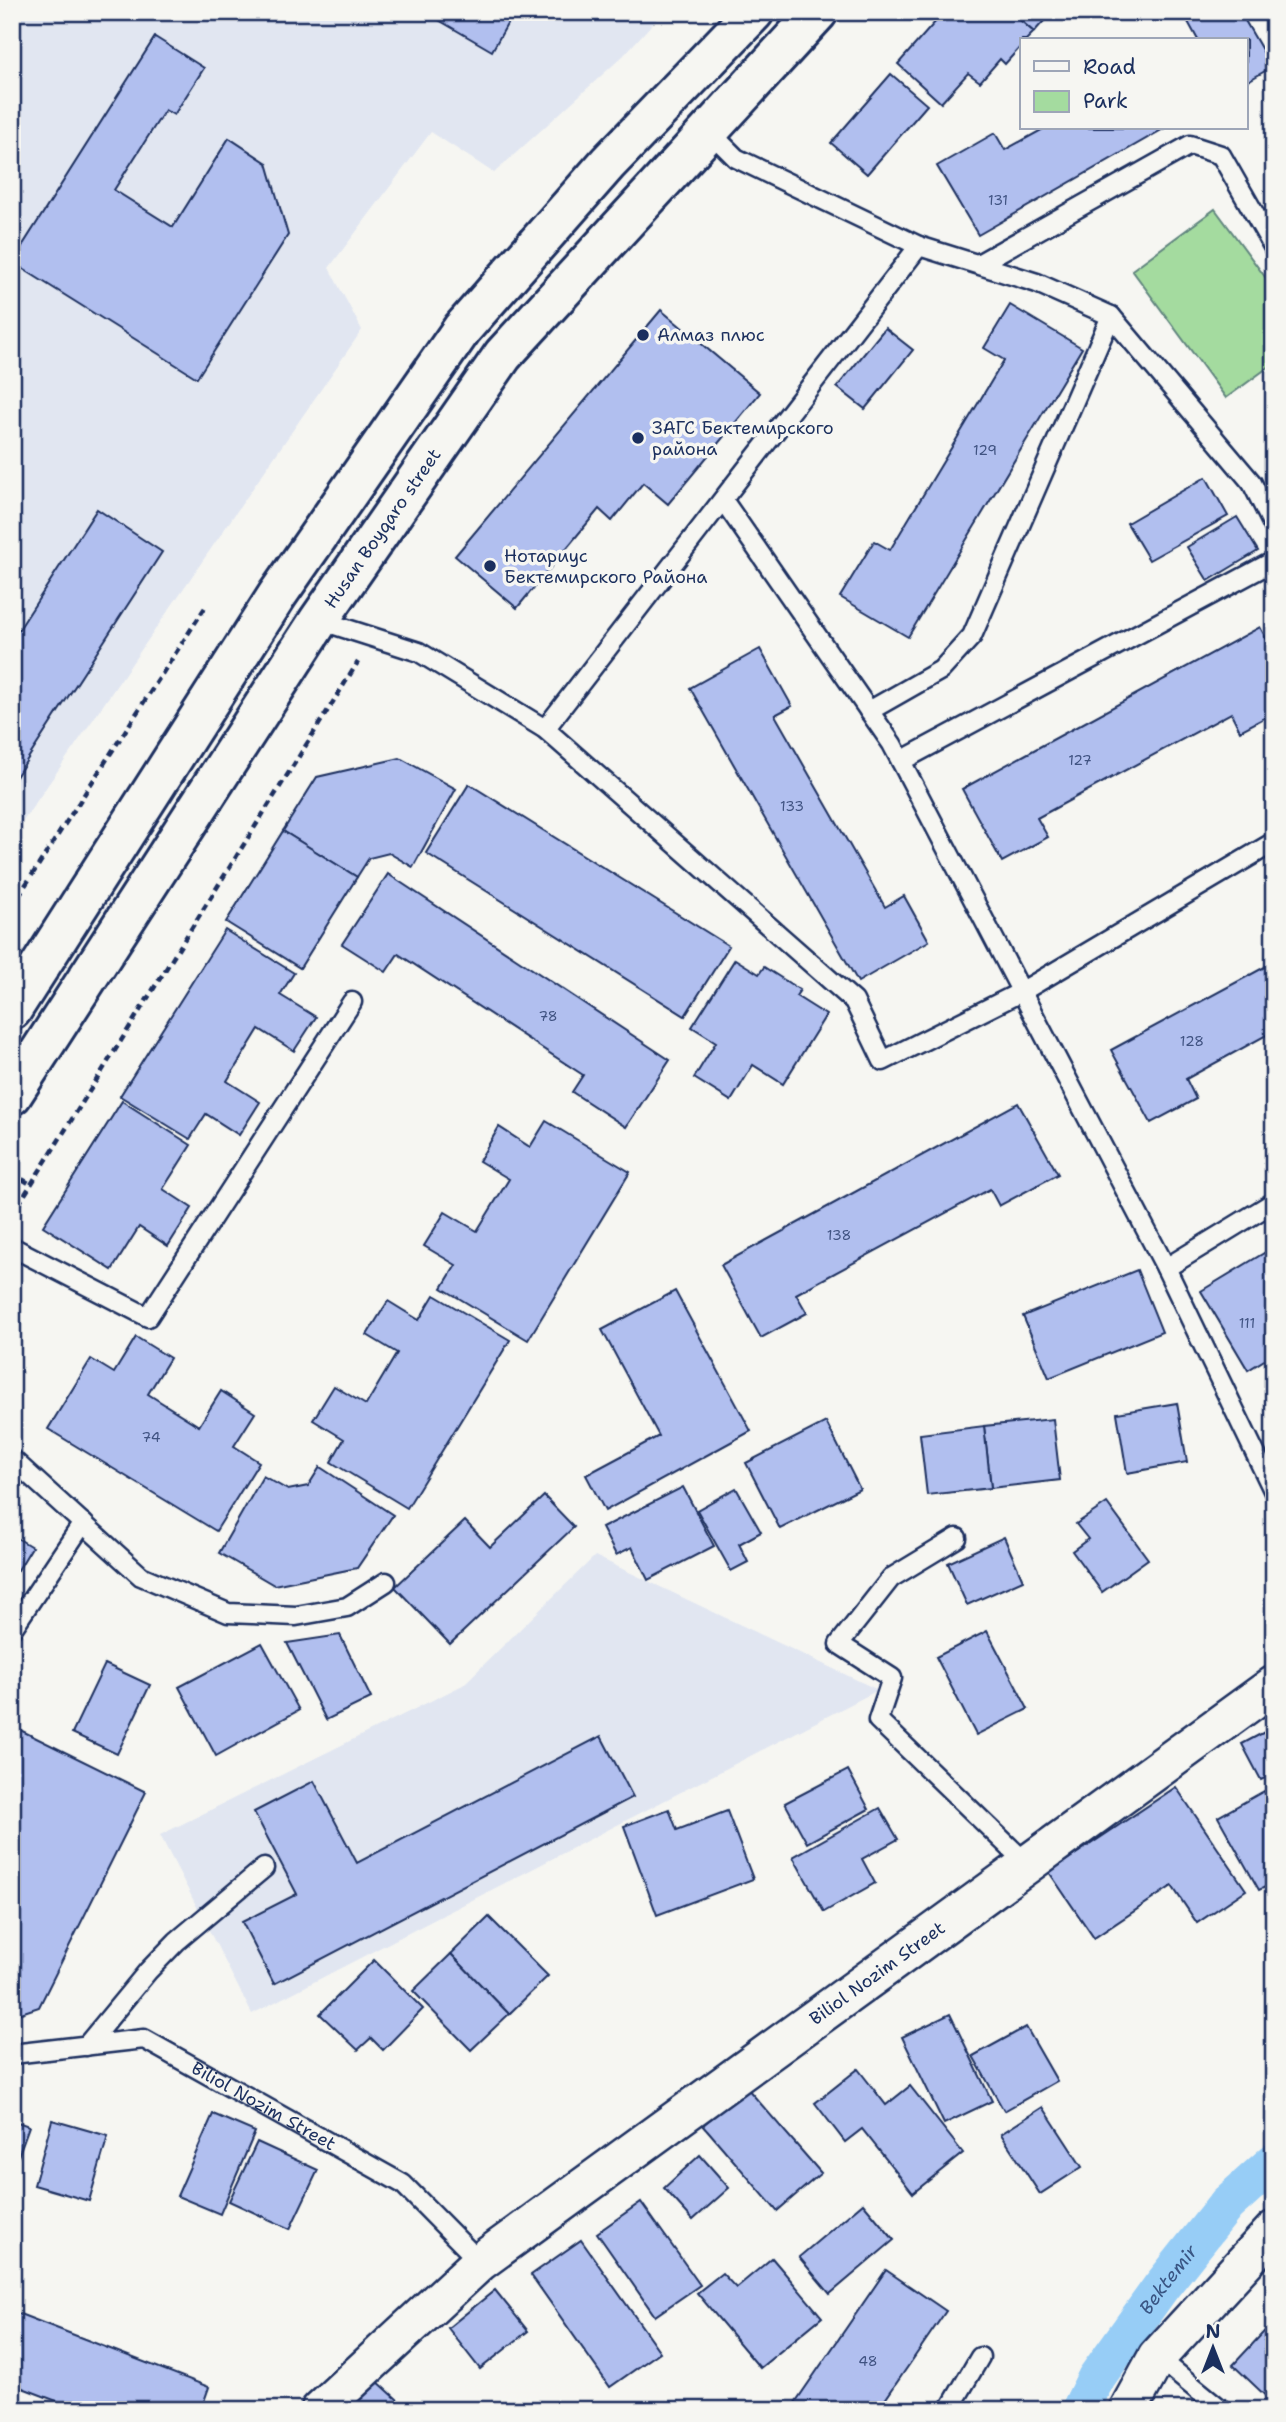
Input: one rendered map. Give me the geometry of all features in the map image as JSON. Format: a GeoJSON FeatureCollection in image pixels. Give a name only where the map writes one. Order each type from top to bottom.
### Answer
{"type":"FeatureCollection","features":[{"type":"Feature","properties":{"kind":"main road"},"geometry":{"type":"LineString","coordinates":[[12,1010],[278,594],[462,329],[608,163],[754,12]]}},
{"type":"Feature","properties":{"kind":"main road","name":"Husan Boyqaro street"},"geometry":{"type":"LineString","coordinates":[[12,1095],[319,620],[503,355],[818,12]]}},
{"type":"Feature","properties":{"kind":"main road"},"geometry":{"type":"LineString","coordinates":[[278,594],[319,620]]}},
{"type":"Feature","properties":{"kind":"street","name":"Biliol Nozim Street"},"geometry":{"type":"LineString","coordinates":[[320,2410],[480,2262],[1274,1685]]}},
{"type":"Feature","properties":{"kind":"street"},"geometry":{"type":"LineString","coordinates":[[1128,2410],[1157,2357],[1274,2230]]}},
{"type":"Feature","properties":{"kind":"lane"},"geometry":{"type":"LineString","coordinates":[[708,130],[736,158],[919,246],[1037,283],[1111,316],[1252,483],[1274,527]]}},
{"type":"Feature","properties":{"kind":"lane"},"geometry":{"type":"LineString","coordinates":[[978,264],[1190,145],[1221,155],[1274,248]]}},
{"type":"Feature","properties":{"kind":"lane"},"geometry":{"type":"LineString","coordinates":[[545,729],[919,246]]}},
{"type":"Feature","properties":{"kind":"lane"},"geometry":{"type":"LineString","coordinates":[[869,711],[941,670],[972,636],[1111,316]]}},
{"type":"Feature","properties":{"kind":"lane"},"geometry":{"type":"LineString","coordinates":[[723,500],[892,744],[1166,1268],[1274,1492]]}},
{"type":"Feature","properties":{"kind":"lane"},"geometry":{"type":"LineString","coordinates":[[901,761],[1274,561]]}},
{"type":"Feature","properties":{"kind":"lane"},"geometry":{"type":"LineString","coordinates":[[319,620],[419,652],[545,729],[854,1001],[883,1061],[1021,992],[1274,842]]}},
{"type":"Feature","properties":{"kind":"lane"},"geometry":{"type":"LineString","coordinates":[[12,1247],[148,1317],[352,1002]]}},
{"type":"Feature","properties":{"kind":"lane"},"geometry":{"type":"LineString","coordinates":[[1166,1268],[1274,1202]]}},
{"type":"Feature","properties":{"kind":"lane"},"geometry":{"type":"LineString","coordinates":[[12,1459],[141,1576],[228,1613],[296,1616],[347,1607],[386,1582]]}},
{"type":"Feature","properties":{"kind":"lane"},"geometry":{"type":"LineString","coordinates":[[12,1629],[83,1522]]}},
{"type":"Feature","properties":{"kind":"lane"},"geometry":{"type":"LineString","coordinates":[[957,1538],[891,1578],[839,1644],[892,1678],[878,1720],[1027,1864]]}},
{"type":"Feature","properties":{"kind":"lane"},"geometry":{"type":"LineString","coordinates":[[86,2046],[148,1971],[177,1941],[264,1868]]}},
{"type":"Feature","properties":{"kind":"lane","name":"Biliol Nozim Street"},"geometry":{"type":"LineString","coordinates":[[12,2053],[144,2039],[403,2185],[480,2262]]}},
{"type":"Feature","properties":{"kind":"lane"},"geometry":{"type":"LineString","coordinates":[[949,2410],[980,2357]]}},
{"type":"Feature","properties":{"kind":"lane"},"geometry":{"type":"LineString","coordinates":[[1157,2357],[1222,2410]]}},
{"type":"Feature","properties":{"kind":"path"},"geometry":{"type":"LineString","coordinates":[[12,906],[206,606]]}},
{"type":"Feature","properties":{"kind":"path"},"geometry":{"type":"LineString","coordinates":[[12,1215],[373,638]]}},
{"type":"Feature","properties":{"kind":"path"},"geometry":{"type":"LineString","coordinates":[[12,1173],[32,1185]]}},
{"type":"Feature","properties":{"kind":"shaded area"},"geometry":{"type":"Polygon","coordinates":[[[12,12],[663,12],[623,56],[494,173],[431,132],[329,268],[362,330],[12,837],[12,12]]]}},
{"type":"Feature","properties":{"kind":"shaded area"},"geometry":{"type":"Polygon","coordinates":[[[595,1556],[878,1690],[252,2014],[160,1835],[463,1685],[595,1556]]]}},
{"type":"Feature","properties":{"kind":"green space"},"geometry":{"type":"Polygon","coordinates":[[[1215,209],[1274,289],[1274,363],[1226,398],[1132,270],[1215,209]]]}},
{"type":"Feature","properties":{"kind":"building"},"geometry":{"type":"Polygon","coordinates":[[[425,12],[514,12],[492,51],[425,12]]]}},
{"type":"Feature","properties":{"kind":"building"},"geometry":{"type":"Polygon","coordinates":[[[944,12],[1011,12],[1034,32],[1028,38],[1020,38],[1020,47],[1005,64],[1000,59],[980,82],[968,73],[941,103],[898,64],[944,12]]]}},
{"type":"Feature","properties":{"kind":"building"},"geometry":{"type":"Polygon","coordinates":[[[1011,12],[1052,12],[1034,32],[1011,12]]]}},
{"type":"Feature","properties":{"kind":"building"},"geometry":{"type":"Polygon","coordinates":[[[1201,12],[1240,12],[1272,67],[1248,81],[1248,38],[1197,38],[1187,20],[1201,12]]]}},
{"type":"Feature","properties":{"kind":"building"},"geometry":{"type":"Polygon","coordinates":[[[155,37],[204,68],[174,115],[165,110],[114,190],[173,227],[229,138],[267,163],[288,235],[197,378],[12,262],[155,37]]]}},
{"type":"Feature","properties":{"kind":"building"},"geometry":{"type":"Polygon","coordinates":[[[891,74],[927,105],[867,174],[831,143],[891,74]]]}},
{"type":"Feature","properties":{"kind":"building"},"geometry":{"type":"Polygon","coordinates":[[[1041,130],[1162,130],[978,235],[937,166],[995,133],[1005,150],[1041,130]]]}},
{"type":"Feature","properties":{"kind":"building"},"geometry":{"type":"Polygon","coordinates":[[[1010,305],[1082,348],[908,637],[840,597],[874,541],[890,550],[1004,360],[984,348],[1010,305]]]}},
{"type":"Feature","properties":{"kind":"building","name":"ЗАГС Бектемирского района"},"geometry":{"type":"Polygon","coordinates":[[[661,310],[760,393],[668,504],[643,483],[612,521],[599,509],[517,608],[455,556],[661,310]]]}},
{"type":"Feature","properties":{"kind":"building"},"geometry":{"type":"Polygon","coordinates":[[[885,328],[913,350],[865,409],[837,387],[885,328]]]}},
{"type":"Feature","properties":{"kind":"building"},"geometry":{"type":"Polygon","coordinates":[[[1206,477],[1228,516],[1149,560],[1127,523],[1206,477]]]}},
{"type":"Feature","properties":{"kind":"building"},"geometry":{"type":"Polygon","coordinates":[[[97,509],[162,552],[12,783],[12,640],[97,509]]]}},
{"type":"Feature","properties":{"kind":"building"},"geometry":{"type":"Polygon","coordinates":[[[1237,517],[1258,551],[1208,581],[1187,547],[1237,517]]]}},
{"type":"Feature","properties":{"kind":"building"},"geometry":{"type":"Polygon","coordinates":[[[1260,627],[1274,653],[1274,713],[1240,731],[1231,713],[1037,818],[1048,837],[1002,862],[962,789],[1260,627]]]}},
{"type":"Feature","properties":{"kind":"building"},"geometry":{"type":"Polygon","coordinates":[[[760,649],[792,706],[775,715],[885,907],[904,896],[929,941],[858,982],[690,688],[760,649]]]}},
{"type":"Feature","properties":{"kind":"building"},"geometry":{"type":"Polygon","coordinates":[[[400,758],[456,789],[413,867],[389,853],[369,858],[357,877],[283,831],[317,777],[400,758]]]}},
{"type":"Feature","properties":{"kind":"building"},"geometry":{"type":"Polygon","coordinates":[[[469,784],[729,946],[685,1016],[426,853],[469,784]]]}},
{"type":"Feature","properties":{"kind":"building"},"geometry":{"type":"Polygon","coordinates":[[[283,831],[357,877],[300,968],[226,922],[283,831]]]}},
{"type":"Feature","properties":{"kind":"building"},"geometry":{"type":"Polygon","coordinates":[[[388,874],[670,1060],[626,1127],[572,1092],[583,1075],[398,954],[386,972],[342,944],[388,874]]]}},
{"type":"Feature","properties":{"kind":"building"},"geometry":{"type":"Polygon","coordinates":[[[225,930],[294,973],[280,995],[316,1017],[294,1051],[259,1029],[227,1081],[260,1102],[239,1135],[206,1114],[190,1139],[120,1096],[225,930]]]}},
{"type":"Feature","properties":{"kind":"building"},"geometry":{"type":"Polygon","coordinates":[[[735,959],[759,974],[764,967],[800,990],[796,996],[826,1015],[783,1084],[753,1065],[731,1101],[694,1078],[716,1042],[692,1027],[735,959]]]}},
{"type":"Feature","properties":{"kind":"building"},"geometry":{"type":"Polygon","coordinates":[[[1274,962],[1274,1031],[1186,1079],[1196,1099],[1151,1123],[1111,1050],[1274,962]]]}},
{"type":"Feature","properties":{"kind":"building"},"geometry":{"type":"Polygon","coordinates":[[[122,1101],[191,1145],[163,1189],[192,1208],[168,1246],[139,1227],[112,1270],[43,1226],[122,1101]]]}},
{"type":"Feature","properties":{"kind":"building"},"geometry":{"type":"Polygon","coordinates":[[[1018,1103],[1058,1174],[999,1206],[990,1189],[796,1294],[807,1313],[761,1338],[721,1265],[1018,1103]]]}},
{"type":"Feature","properties":{"kind":"building"},"geometry":{"type":"Polygon","coordinates":[[[546,1121],[630,1172],[528,1340],[442,1288],[456,1265],[424,1246],[445,1212],[477,1231],[509,1179],[479,1161],[499,1127],[530,1147],[546,1121]]]}},
{"type":"Feature","properties":{"kind":"building"},"geometry":{"type":"Polygon","coordinates":[[[1274,1247],[1274,1354],[1248,1370],[1201,1291],[1274,1247]]]}},
{"type":"Feature","properties":{"kind":"building"},"geometry":{"type":"Polygon","coordinates":[[[1137,1270],[1162,1332],[1049,1378],[1023,1316],[1137,1270]]]}},
{"type":"Feature","properties":{"kind":"building"},"geometry":{"type":"Polygon","coordinates":[[[675,1291],[751,1431],[605,1511],[586,1475],[659,1436],[602,1330],[675,1291]]]}},
{"type":"Feature","properties":{"kind":"building"},"geometry":{"type":"Polygon","coordinates":[[[434,1295],[510,1340],[407,1508],[331,1462],[344,1439],[313,1420],[334,1386],[366,1405],[397,1353],[367,1335],[388,1301],[419,1320],[434,1295]]]}},
{"type":"Feature","properties":{"kind":"building"},"geometry":{"type":"Polygon","coordinates":[[[136,1337],[170,1358],[148,1394],[199,1426],[221,1391],[255,1413],[234,1446],[259,1462],[216,1531],[48,1429],[91,1359],[114,1373],[136,1337]]]}},
{"type":"Feature","properties":{"kind":"building"},"geometry":{"type":"Polygon","coordinates":[[[1177,1403],[1187,1462],[1127,1473],[1117,1413],[1177,1403]]]}},
{"type":"Feature","properties":{"kind":"building"},"geometry":{"type":"Polygon","coordinates":[[[1053,1419],[1060,1480],[991,1488],[984,1426],[1053,1419]]]}},
{"type":"Feature","properties":{"kind":"building"},"geometry":{"type":"Polygon","coordinates":[[[826,1422],[860,1489],[780,1529],[746,1463],[826,1422]]]}},
{"type":"Feature","properties":{"kind":"building"},"geometry":{"type":"Polygon","coordinates":[[[984,1426],[991,1488],[927,1495],[920,1434],[984,1426]]]}},
{"type":"Feature","properties":{"kind":"building"},"geometry":{"type":"Polygon","coordinates":[[[320,1467],[393,1515],[357,1568],[274,1585],[219,1553],[263,1476],[288,1490],[308,1486],[320,1467]]]}},
{"type":"Feature","properties":{"kind":"building"},"geometry":{"type":"Polygon","coordinates":[[[683,1487],[714,1546],[648,1580],[632,1547],[616,1555],[602,1528],[683,1487]]]}},
{"type":"Feature","properties":{"kind":"building"},"geometry":{"type":"Polygon","coordinates":[[[736,1488],[761,1532],[739,1544],[748,1562],[731,1571],[697,1510],[736,1488]]]}},
{"type":"Feature","properties":{"kind":"building"},"geometry":{"type":"Polygon","coordinates":[[[544,1496],[574,1527],[450,1644],[395,1587],[465,1521],[490,1547],[544,1496]]]}},
{"type":"Feature","properties":{"kind":"building"},"geometry":{"type":"Polygon","coordinates":[[[1107,1503],[1148,1559],[1102,1592],[1072,1551],[1088,1539],[1076,1524],[1107,1503]]]}},
{"type":"Feature","properties":{"kind":"building"},"geometry":{"type":"Polygon","coordinates":[[[12,1535],[32,1547],[12,1580],[12,1535]]]}},
{"type":"Feature","properties":{"kind":"building"},"geometry":{"type":"Polygon","coordinates":[[[1004,1537],[1023,1580],[967,1605],[948,1563],[1004,1537]]]}},
{"type":"Feature","properties":{"kind":"building"},"geometry":{"type":"Polygon","coordinates":[[[987,1631],[1028,1709],[976,1735],[936,1657],[987,1631]]]}},
{"type":"Feature","properties":{"kind":"building"},"geometry":{"type":"Polygon","coordinates":[[[340,1635],[371,1698],[326,1720],[287,1643],[340,1635]]]}},
{"type":"Feature","properties":{"kind":"building"},"geometry":{"type":"Polygon","coordinates":[[[262,1643],[299,1710],[216,1756],[179,1687],[262,1643]]]}},
{"type":"Feature","properties":{"kind":"building"},"geometry":{"type":"Polygon","coordinates":[[[105,1664],[150,1685],[117,1754],[72,1733],[105,1664]]]}},
{"type":"Feature","properties":{"kind":"building"},"geometry":{"type":"Polygon","coordinates":[[[12,1726],[146,1792],[39,2007],[12,2016],[12,1726]]]}},
{"type":"Feature","properties":{"kind":"building"},"geometry":{"type":"Polygon","coordinates":[[[1274,1727],[1274,1774],[1261,1780],[1242,1744],[1274,1727]]]}},
{"type":"Feature","properties":{"kind":"building"},"geometry":{"type":"Polygon","coordinates":[[[601,1736],[633,1797],[274,1984],[242,1922],[297,1894],[254,1812],[314,1781],[357,1863],[601,1736]]]}},
{"type":"Feature","properties":{"kind":"building"},"geometry":{"type":"Polygon","coordinates":[[[848,1770],[869,1809],[807,1843],[785,1803],[848,1770]]]}},
{"type":"Feature","properties":{"kind":"building"},"geometry":{"type":"Polygon","coordinates":[[[1176,1787],[1246,1890],[1197,1923],[1172,1886],[1094,1938],[1049,1872],[1176,1787]]]}},
{"type":"Feature","properties":{"kind":"building"},"geometry":{"type":"Polygon","coordinates":[[[1264,1791],[1274,1808],[1274,1883],[1259,1890],[1218,1817],[1264,1791]]]}},
{"type":"Feature","properties":{"kind":"building"},"geometry":{"type":"Polygon","coordinates":[[[880,1808],[898,1839],[862,1859],[875,1883],[824,1912],[793,1857],[880,1808]]]}},
{"type":"Feature","properties":{"kind":"building"},"geometry":{"type":"Polygon","coordinates":[[[669,1809],[677,1830],[727,1811],[753,1879],[657,1915],[624,1826],[669,1809]]]}},
{"type":"Feature","properties":{"kind":"building"},"geometry":{"type":"Polygon","coordinates":[[[489,1917],[548,1976],[509,2014],[451,1954],[489,1917]]]}},
{"type":"Feature","properties":{"kind":"building"},"geometry":{"type":"Polygon","coordinates":[[[451,1954],[509,2014],[471,2050],[413,1991],[451,1954]]]}},
{"type":"Feature","properties":{"kind":"building"},"geometry":{"type":"Polygon","coordinates":[[[374,1960],[423,2009],[383,2050],[371,2038],[358,2050],[320,2014],[374,1960]]]}},
{"type":"Feature","properties":{"kind":"building"},"geometry":{"type":"Polygon","coordinates":[[[950,2014],[992,2101],[944,2124],[902,2037],[950,2014]]]}},
{"type":"Feature","properties":{"kind":"building"},"geometry":{"type":"Polygon","coordinates":[[[1026,2027],[1057,2081],[1004,2111],[973,2056],[1026,2027]]]}},
{"type":"Feature","properties":{"kind":"building"},"geometry":{"type":"Polygon","coordinates":[[[858,2069],[886,2105],[910,2086],[963,2153],[913,2193],[862,2129],[845,2142],[815,2103],[858,2069]]]}},
{"type":"Feature","properties":{"kind":"building"},"geometry":{"type":"Polygon","coordinates":[[[747,2088],[821,2173],[777,2211],[703,2125],[747,2088]]]}},
{"type":"Feature","properties":{"kind":"building"},"geometry":{"type":"Polygon","coordinates":[[[1043,2107],[1082,2167],[1040,2194],[1001,2134],[1043,2107]]]}},
{"type":"Feature","properties":{"kind":"building"},"geometry":{"type":"Polygon","coordinates":[[[213,2114],[255,2132],[220,2214],[177,2196],[213,2114]]]}},
{"type":"Feature","properties":{"kind":"building"},"geometry":{"type":"Polygon","coordinates":[[[12,2120],[29,2126],[12,2173],[12,2120]]]}},
{"type":"Feature","properties":{"kind":"building"},"geometry":{"type":"Polygon","coordinates":[[[52,2120],[108,2136],[89,2201],[34,2185],[52,2120]]]}},
{"type":"Feature","properties":{"kind":"building"},"geometry":{"type":"Polygon","coordinates":[[[257,2142],[318,2170],[290,2229],[229,2201],[257,2142]]]}},
{"type":"Feature","properties":{"kind":"building"},"geometry":{"type":"Polygon","coordinates":[[[700,2155],[729,2188],[693,2220],[664,2188],[700,2155]]]}},
{"type":"Feature","properties":{"kind":"building"},"geometry":{"type":"Polygon","coordinates":[[[641,2202],[700,2285],[655,2316],[597,2233],[641,2202]]]}},
{"type":"Feature","properties":{"kind":"building"},"geometry":{"type":"Polygon","coordinates":[[[863,2203],[894,2240],[830,2294],[799,2257],[863,2203]]]}},
{"type":"Feature","properties":{"kind":"building"},"geometry":{"type":"Polygon","coordinates":[[[581,2240],[660,2352],[610,2387],[531,2275],[581,2240]]]}},
{"type":"Feature","properties":{"kind":"building"},"geometry":{"type":"Polygon","coordinates":[[[772,2258],[822,2317],[760,2368],[697,2293],[722,2273],[736,2288],[772,2258]]]}},
{"type":"Feature","properties":{"kind":"building"},"geometry":{"type":"Polygon","coordinates":[[[886,2270],[946,2311],[878,2410],[790,2410],[886,2270]]]}},
{"type":"Feature","properties":{"kind":"building"},"geometry":{"type":"Polygon","coordinates":[[[495,2290],[528,2331],[480,2369],[448,2328],[495,2290]]]}},
{"type":"Feature","properties":{"kind":"building"},"geometry":{"type":"Polygon","coordinates":[[[12,2311],[209,2387],[201,2410],[80,2410],[12,2384],[12,2311]]]}},
{"type":"Feature","properties":{"kind":"building"},"geometry":{"type":"Polygon","coordinates":[[[1274,2321],[1274,2404],[1233,2365],[1274,2321]]]}},
{"type":"Feature","properties":{"kind":"building"},"geometry":{"type":"Polygon","coordinates":[[[376,2380],[409,2410],[349,2410],[376,2380]]]}},
{"type":"Feature","properties":{"kind":"waterway","name":"Bektemir"},"geometry":{"type":"LineString","coordinates":[[1080,2410],[1096,2378],[1161,2287],[1227,2204],[1274,2162]]}},
{"type":"Feature","properties":{"kind":"place","name":"Алмаз плюс"},"geometry":{"type":"Point","coordinates":[643,335]}},
{"type":"Feature","properties":{"kind":"place","name":"ЗАГС Бектемирского района"},"geometry":{"type":"Point","coordinates":[638,438]}},
{"type":"Feature","properties":{"kind":"place","name":"Нотариус Бектемирского Района"},"geometry":{"type":"Point","coordinates":[490,566]}}]}
